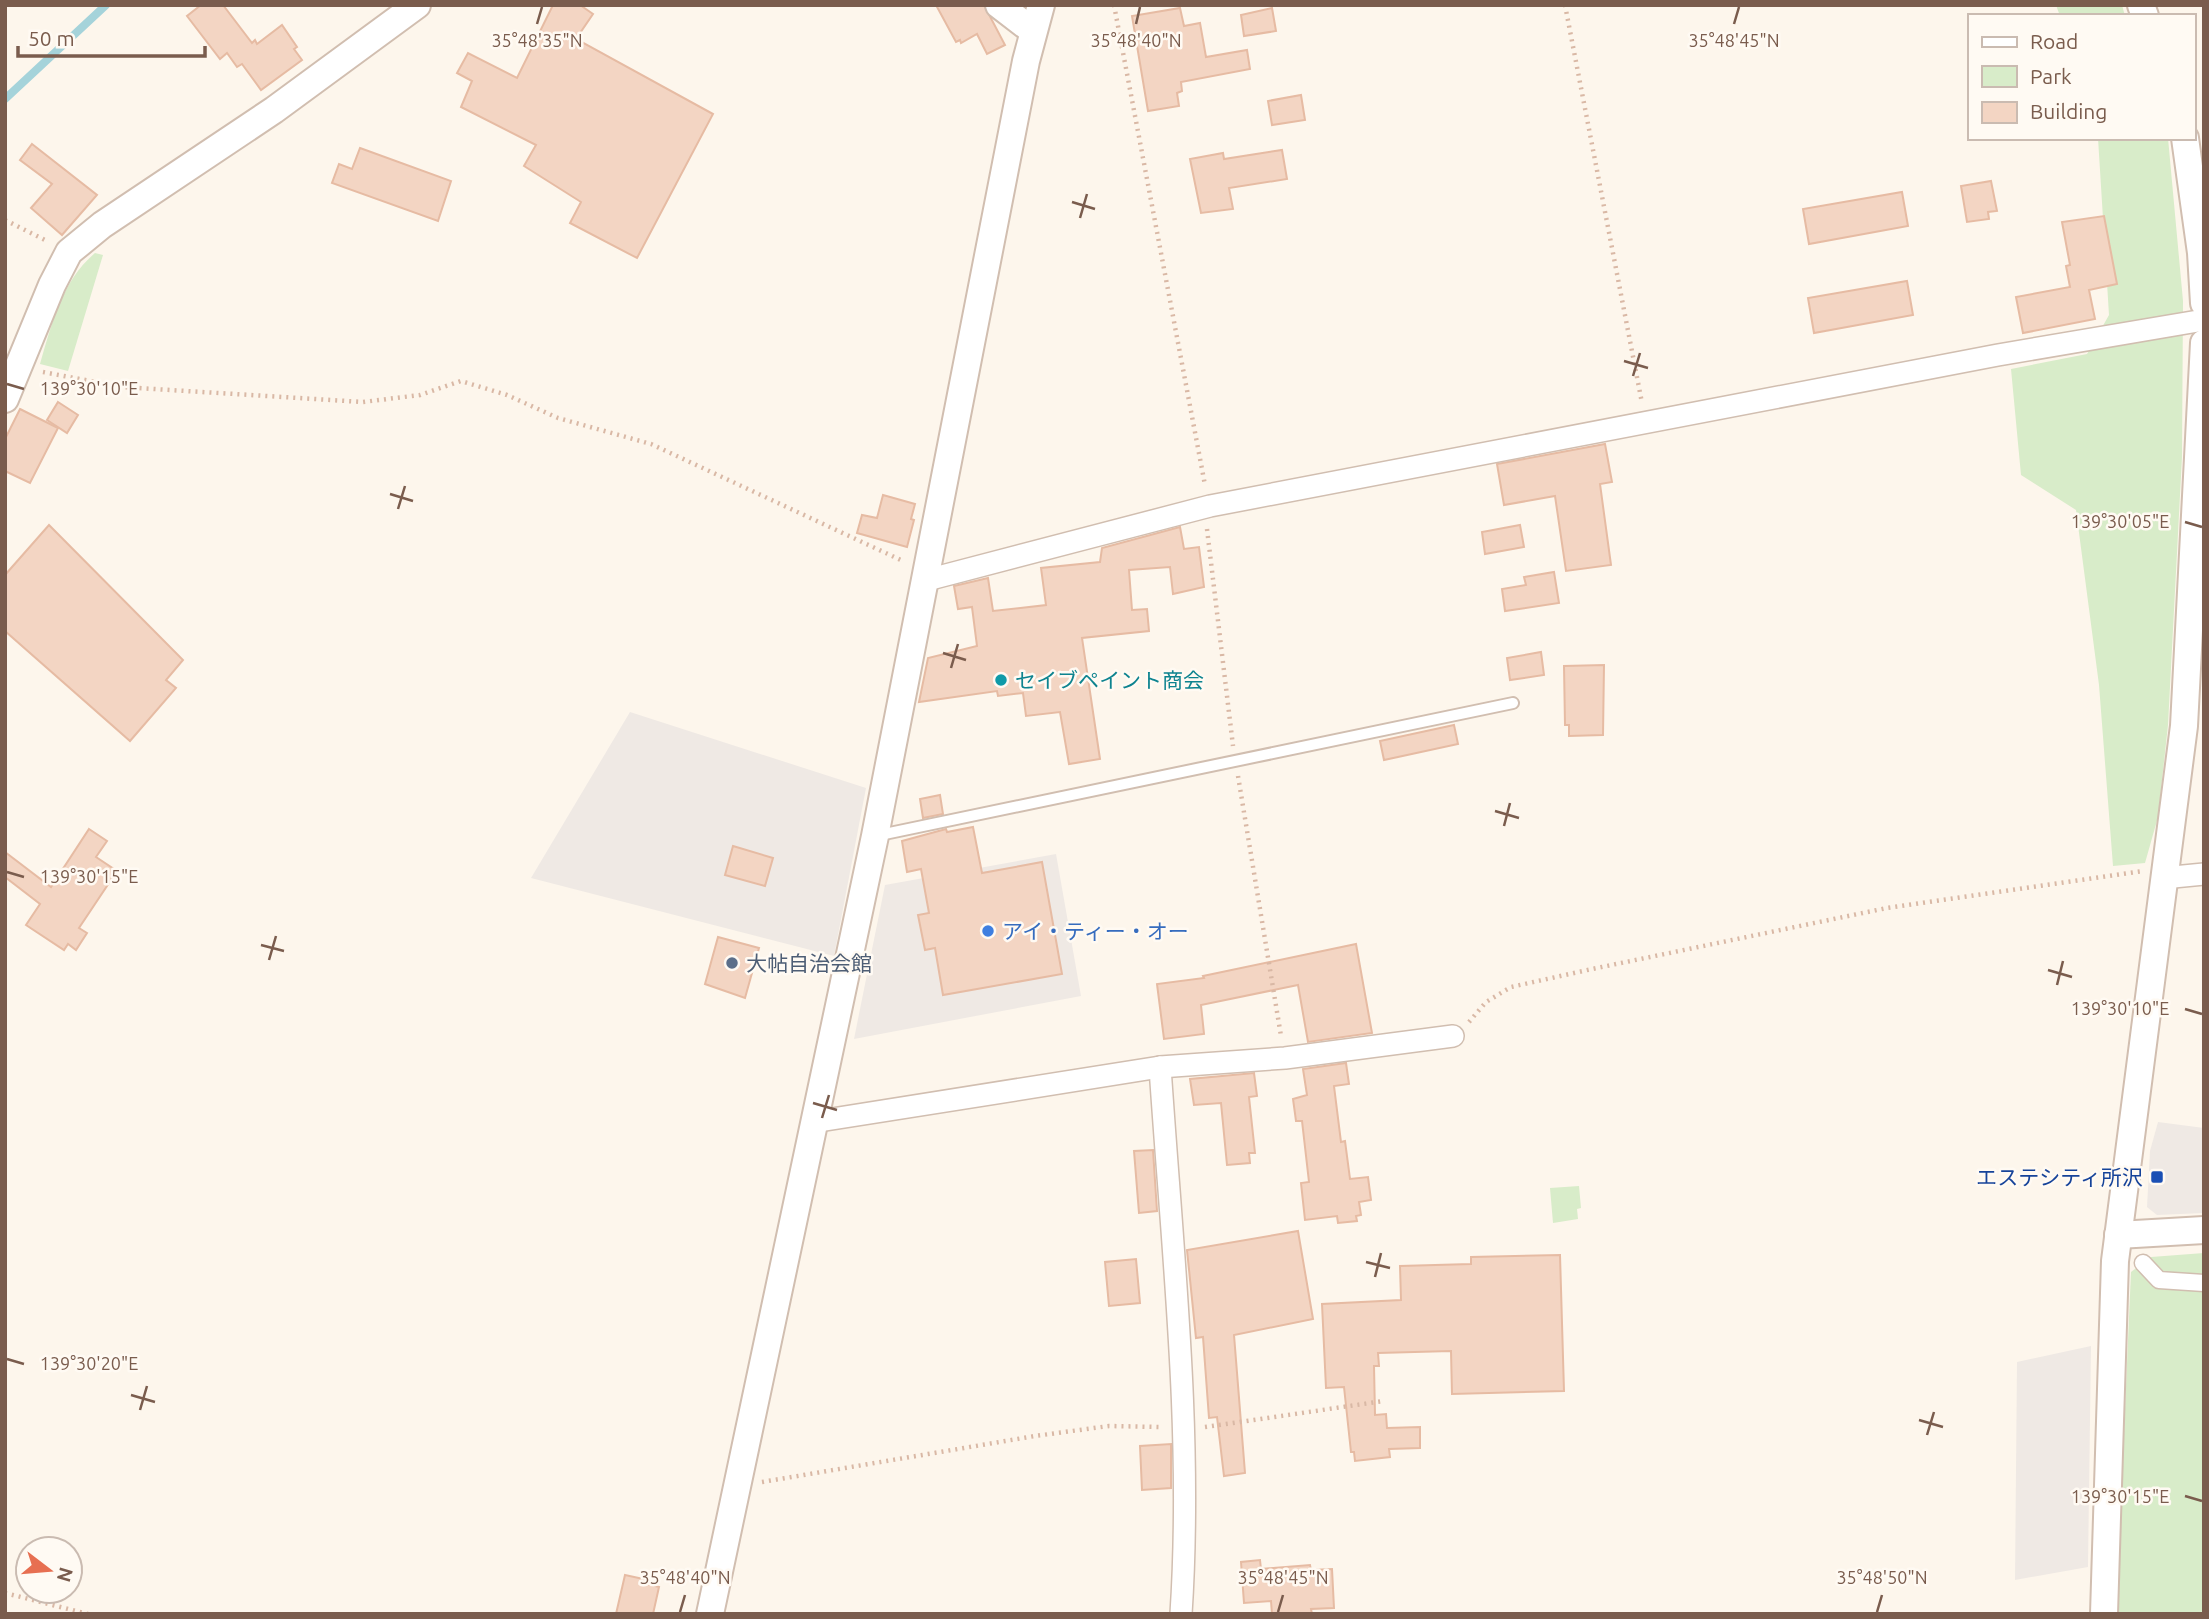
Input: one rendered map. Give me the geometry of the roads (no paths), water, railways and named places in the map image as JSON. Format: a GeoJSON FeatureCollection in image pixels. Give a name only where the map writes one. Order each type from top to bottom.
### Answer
{"type":"FeatureCollection","features":[{"type":"Feature","properties":{"kind":"street"},"geometry":{"type":"LineString","coordinates":[[5,399],[69,252],[102,225],[274,110],[417,5]]}},
{"type":"Feature","properties":{"kind":"street"},"geometry":{"type":"LineString","coordinates":[[999,5],[1033,31]]}},
{"type":"Feature","properties":{"kind":"street"},"geometry":{"type":"LineString","coordinates":[[709,1614],[875,836],[924,576],[1033,31],[1041,5]]}},
{"type":"Feature","properties":{"kind":"street"},"geometry":{"type":"LineString","coordinates":[[2186,140],[2198,185],[2204,303]]}},
{"type":"Feature","properties":{"kind":"street"},"geometry":{"type":"LineString","coordinates":[[924,576],[1207,507],[1646,422],[2204,320]]}},
{"type":"Feature","properties":{"kind":"street"},"geometry":{"type":"LineString","coordinates":[[2104,1614],[2118,1235],[2184,726],[2204,343]]}},
{"type":"Feature","properties":{"kind":"street"},"geometry":{"type":"LineString","coordinates":[[2164,873],[2204,874]]}},
{"type":"Feature","properties":{"kind":"street"},"geometry":{"type":"LineString","coordinates":[[813,1122],[1160,1067],[1285,1058],[1453,1036]]}},
{"type":"Feature","properties":{"kind":"street"},"geometry":{"type":"LineString","coordinates":[[1160,1067],[1183,1427],[1185,1496],[1181,1614]]}},
{"type":"Feature","properties":{"kind":"street"},"geometry":{"type":"LineString","coordinates":[[2118,1235],[2204,1230]]}},
{"type":"Feature","properties":{"kind":"street"},"geometry":{"type":"LineString","coordinates":[[2143,1263],[2159,1280],[2204,1283]]}},
{"type":"Feature","properties":{"kind":"lane"},"geometry":{"type":"LineString","coordinates":[[875,836],[1513,703]]}},
{"type":"Feature","properties":{"kind":"waterway"},"geometry":{"type":"LineString","coordinates":[[5,99],[106,5]]}},
{"type":"Feature","properties":{"kind":"place","name":"セイブペイント商会"},"geometry":{"type":"Point","coordinates":[1001,680]}},
{"type":"Feature","properties":{"kind":"place","name":"アイ・ティー・オー"},"geometry":{"type":"Point","coordinates":[988,931]}},
{"type":"Feature","properties":{"kind":"place","name":"大帖自治会館"},"geometry":{"type":"Point","coordinates":[732,963]}},
{"type":"Feature","properties":{"kind":"place","name":"エステシティ所沢"},"geometry":{"type":"Point","coordinates":[2157,1177]}}]}
